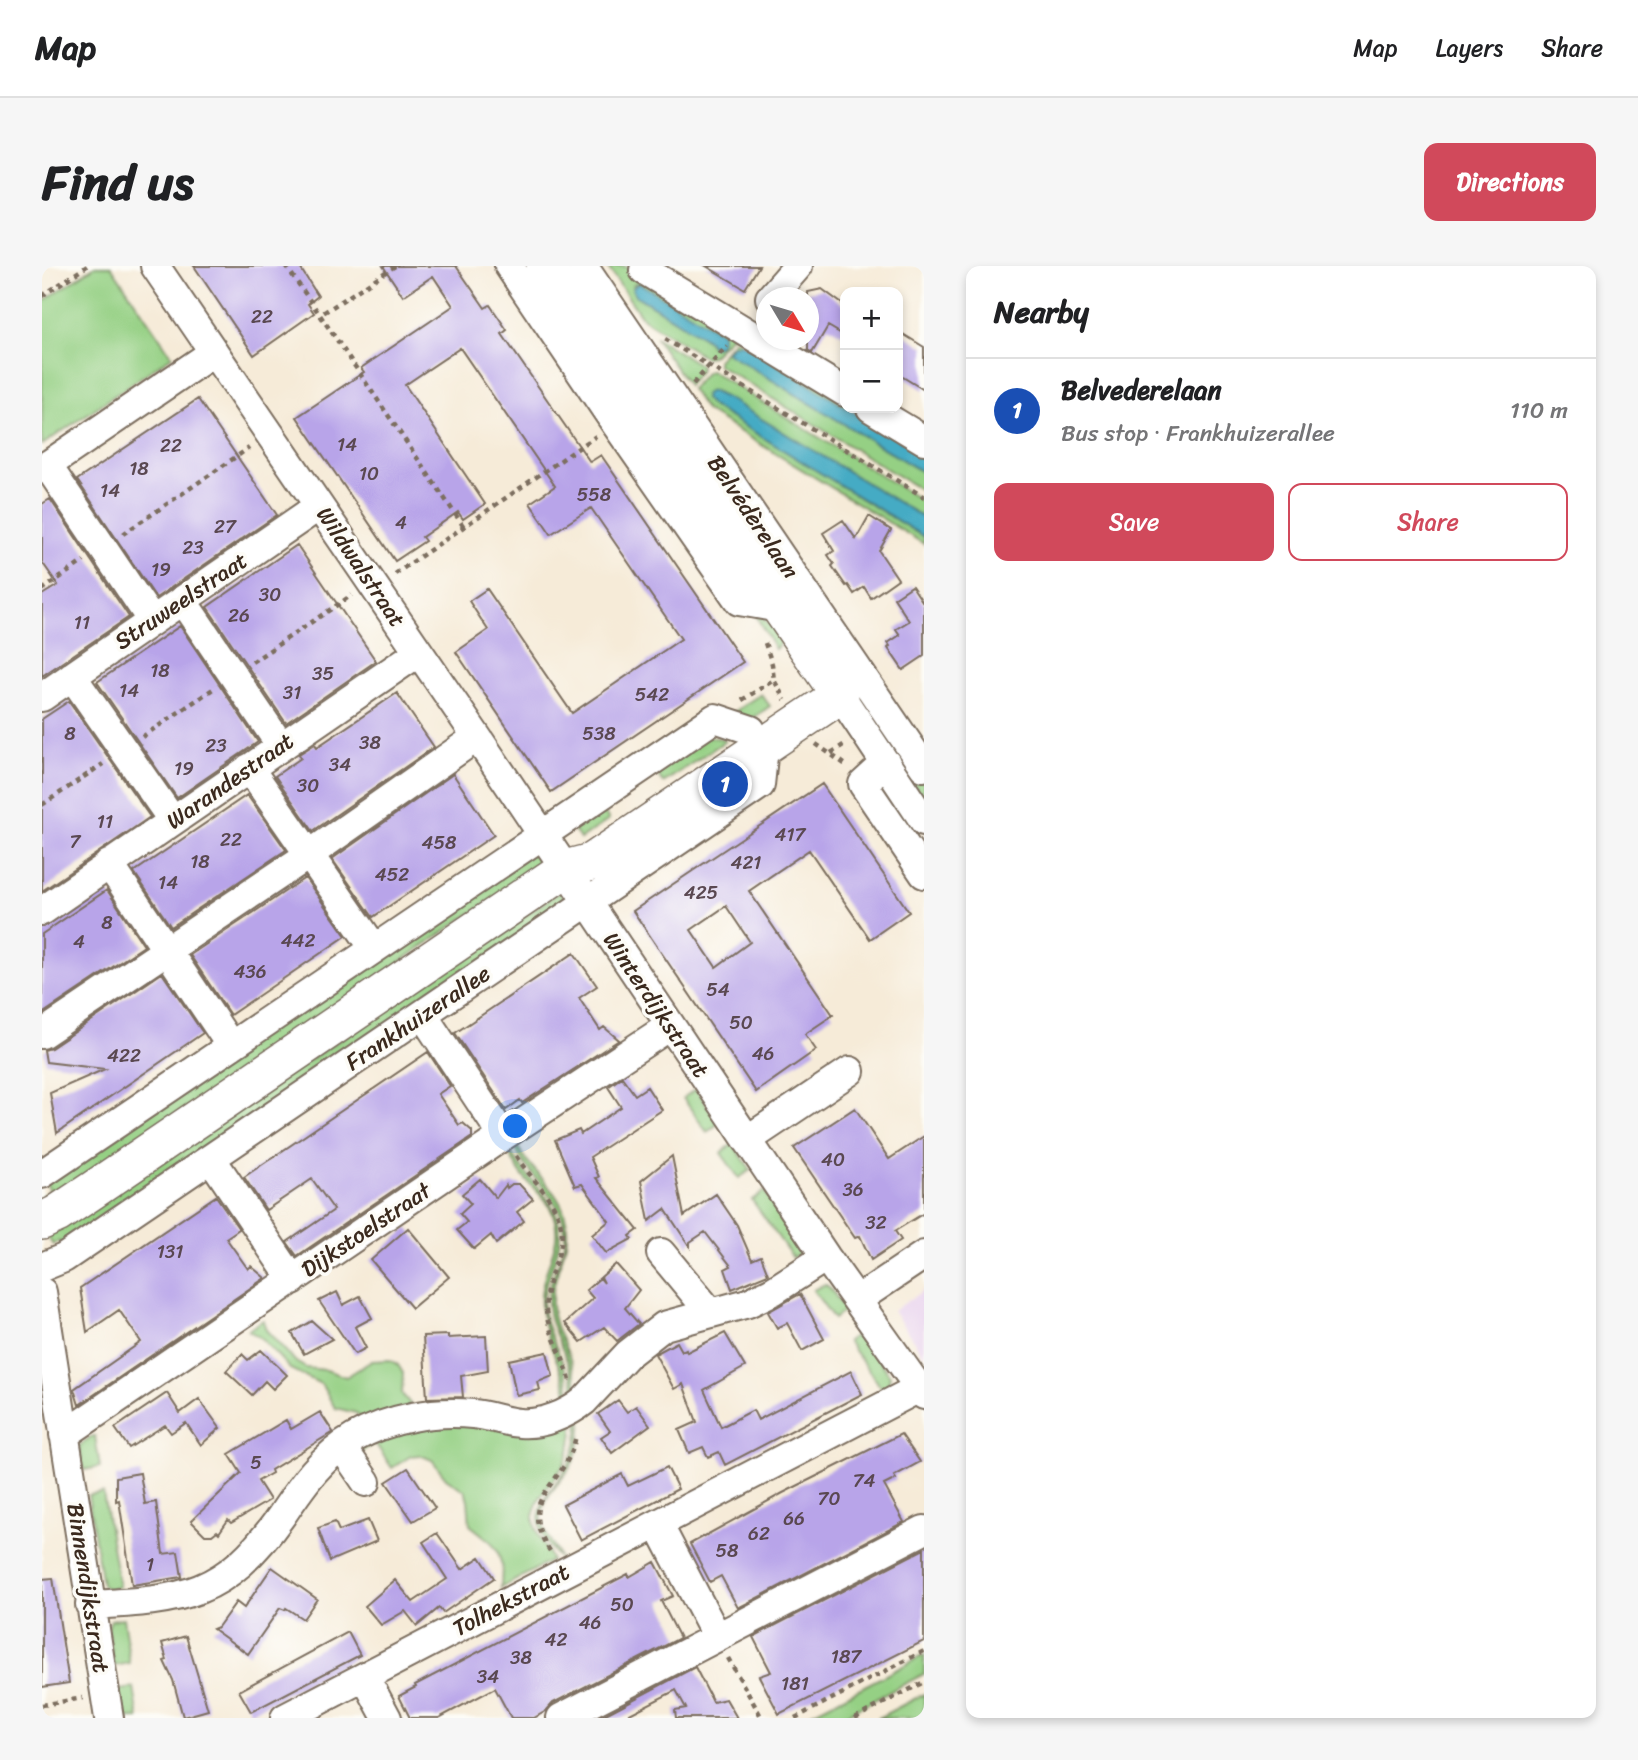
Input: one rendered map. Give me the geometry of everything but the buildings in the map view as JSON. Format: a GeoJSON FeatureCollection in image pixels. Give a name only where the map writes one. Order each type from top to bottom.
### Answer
{"type":"FeatureCollection","features":[{"type":"Feature","properties":{"kind":"main road","name":"Belvédèrelaan"},"geometry":{"type":"LineString","coordinates":[[545,266],[833,685]]}},
{"type":"Feature","properties":{"kind":"main road","name":"Frankhuizerallee"},"geometry":{"type":"LineString","coordinates":[[42,1221],[93,1190],[565,869],[581,845],[758,738],[833,685]]}},
{"type":"Feature","properties":{"kind":"street","name":"Wildwalstraat"},"geometry":{"type":"LineString","coordinates":[[155,266],[565,869]]}},
{"type":"Feature","properties":{"kind":"street","name":"Belvédèrelaan"},"geometry":{"type":"LineString","coordinates":[[509,266],[739,601],[780,608]]}},
{"type":"Feature","properties":{"kind":"street","name":"Belvédèrelaan"},"geometry":{"type":"LineString","coordinates":[[583,266],[924,767]]}},
{"type":"Feature","properties":{"kind":"street"},"geometry":{"type":"LineString","coordinates":[[780,287],[798,266]]}},
{"type":"Feature","properties":{"kind":"street"},"geometry":{"type":"LineString","coordinates":[[643,270],[840,389]]}},
{"type":"Feature","properties":{"kind":"street"},"geometry":{"type":"LineString","coordinates":[[741,329],[756,313]]}},
{"type":"Feature","properties":{"kind":"street"},"geometry":{"type":"LineString","coordinates":[[152,621],[45,467],[214,352]]}},
{"type":"Feature","properties":{"kind":"street"},"geometry":{"type":"LineString","coordinates":[[879,413],[924,440]]}},
{"type":"Feature","properties":{"kind":"street","name":"Struweelstraat"},"geometry":{"type":"LineString","coordinates":[[42,696],[319,506]]}},
{"type":"Feature","properties":{"kind":"street"},"geometry":{"type":"LineString","coordinates":[[182,600],[281,746]]}},
{"type":"Feature","properties":{"kind":"street","name":"Warandestraat"},"geometry":{"type":"LineString","coordinates":[[42,911],[419,652]]}},
{"type":"Feature","properties":{"kind":"street"},"geometry":{"type":"LineString","coordinates":[[72,676],[173,821]]}},
{"type":"Feature","properties":{"kind":"street","name":"Belvédèrelaan"},"geometry":{"type":"LineString","coordinates":[[833,685],[924,821]]}},
{"type":"Feature","properties":{"kind":"street"},"geometry":{"type":"LineString","coordinates":[[42,1174],[715,718],[758,738]]}},
{"type":"Feature","properties":{"kind":"street"},"geometry":{"type":"LineString","coordinates":[[42,1034],[310,854],[477,737]]}},
{"type":"Feature","properties":{"kind":"street","name":"Frankhuizerallee"},"geometry":{"type":"LineString","coordinates":[[42,1267],[64,1258],[760,785],[758,738]]}},
{"type":"Feature","properties":{"kind":"street"},"geometry":{"type":"LineString","coordinates":[[886,763],[863,784],[924,874]]}},
{"type":"Feature","properties":{"kind":"street"},"geometry":{"type":"LineString","coordinates":[[249,768],[374,948]]}},
{"type":"Feature","properties":{"kind":"street"},"geometry":{"type":"LineString","coordinates":[[109,864],[232,1046]]}},
{"type":"Feature","properties":{"kind":"street","name":"Winterdijkstraat"},"geometry":{"type":"LineString","coordinates":[[565,869],[826,1257],[922,1391]]}},
{"type":"Feature","properties":{"kind":"street"},"geometry":{"type":"LineString","coordinates":[[423,1016],[503,1136]]}},
{"type":"Feature","properties":{"kind":"street","name":"Dijkstoelstraat"},"geometry":{"type":"LineString","coordinates":[[64,1435],[503,1136],[670,1026]]}},
{"type":"Feature","properties":{"kind":"street"},"geometry":{"type":"LineString","coordinates":[[747,1140],[850,1071]]}},
{"type":"Feature","properties":{"kind":"street"},"geometry":{"type":"LineString","coordinates":[[211,1158],[292,1280]]}},
{"type":"Feature","properties":{"kind":"street"},"geometry":{"type":"LineString","coordinates":[[661,1254],[709,1312]]}},
{"type":"Feature","properties":{"kind":"street"},"geometry":{"type":"LineString","coordinates":[[857,1300],[924,1255]]}},
{"type":"Feature","properties":{"kind":"street"},"geometry":{"type":"LineString","coordinates":[[90,1605],[157,1601],[187,1595],[215,1582],[250,1555],[265,1539],[306,1478],[355,1438],[391,1423],[427,1413],[473,1414],[522,1423],[550,1419],[576,1407],[628,1354],[664,1326],[739,1306],[773,1291],[826,1257]]}},
{"type":"Feature","properties":{"kind":"street","name":"Binnendijkstraat"},"geometry":{"type":"LineString","coordinates":[[42,1292],[107,1706]]}},
{"type":"Feature","properties":{"kind":"street","name":"Tolhekstraat"},"geometry":{"type":"LineString","coordinates":[[285,1718],[658,1524],[922,1391]]}},
{"type":"Feature","properties":{"kind":"street"},"geometry":{"type":"LineString","coordinates":[[342,1447],[366,1482]]}},
{"type":"Feature","properties":{"kind":"street"},"geometry":{"type":"LineString","coordinates":[[658,1524],[717,1637]]}},
{"type":"Feature","properties":{"kind":"street"},"geometry":{"type":"LineString","coordinates":[[561,1718],[924,1530]]}},
{"type":"Feature","properties":{"kind":"street"},"geometry":{"type":"LineString","coordinates":[[365,1676],[387,1718]]}},
{"type":"Feature","properties":{"kind":"path"},"geometry":{"type":"LineString","coordinates":[[42,296],[87,266]]}},
{"type":"Feature","properties":{"kind":"path"},"geometry":{"type":"LineString","coordinates":[[286,266],[464,527]]}},
{"type":"Feature","properties":{"kind":"path"},"geometry":{"type":"LineString","coordinates":[[320,316],[395,266]]}},
{"type":"Feature","properties":{"kind":"path"},"geometry":{"type":"LineString","coordinates":[[673,400],[687,390],[741,329]]}},
{"type":"Feature","properties":{"kind":"path"},"geometry":{"type":"LineString","coordinates":[[656,334],[924,497]]}},
{"type":"Feature","properties":{"kind":"path"},"geometry":{"type":"LineString","coordinates":[[42,805],[233,675],[464,527],[615,423]]}},
{"type":"Feature","properties":{"kind":"path"},"geometry":{"type":"LineString","coordinates":[[42,590],[270,434]]}},
{"type":"Feature","properties":{"kind":"path"},"geometry":{"type":"LineString","coordinates":[[503,1136],[526,1170],[547,1193],[560,1217],[562,1238],[548,1282],[546,1314],[568,1372],[576,1407],[575,1438],[563,1469],[540,1500],[536,1520],[541,1537],[564,1573]]}},
{"type":"Feature","properties":{"kind":"path"},"geometry":{"type":"LineString","coordinates":[[717,1637],[762,1718]]}},
{"type":"Feature","properties":{"kind":"path"},"geometry":{"type":"LineString","coordinates":[[795,1718],[924,1651]]}},
{"type":"Feature","properties":{"kind":"path"},"geometry":{"type":"LineString","coordinates":[[855,1718],[924,1682]]}},
{"type":"Feature","properties":{"kind":"path"},"geometry":{"type":"LineString","coordinates":[[42,1705],[107,1706]]}},
{"type":"Feature","properties":{"kind":"shaded area"},"geometry":{"type":"Polygon","coordinates":[[[924,1290],[924,1356],[893,1311],[924,1290]]]}},
{"type":"Feature","properties":{"kind":"green space"},"geometry":{"type":"Polygon","coordinates":[[[95,266],[111,266],[172,356],[42,445],[42,302],[95,266]]]}},
{"type":"Feature","properties":{"kind":"green space"},"geometry":{"type":"Polygon","coordinates":[[[607,266],[624,266],[731,331],[731,336],[712,356],[705,357],[643,319],[607,266]],[[640,283],[633,285],[635,295],[707,340],[711,346],[718,346],[640,283]]]}},
{"type":"Feature","properties":{"kind":"green space"},"geometry":{"type":"Polygon","coordinates":[[[655,337],[700,365],[700,370],[688,385],[655,337]]]}},
{"type":"Feature","properties":{"kind":"green space"},"geometry":{"type":"Polygon","coordinates":[[[735,339],[840,398],[840,404],[741,343],[727,352],[924,473],[924,492],[718,365],[717,360],[735,339]]]}},
{"type":"Feature","properties":{"kind":"green space"},"geometry":{"type":"Polygon","coordinates":[[[711,371],[924,502],[924,518],[713,391],[860,498],[924,537],[924,544],[706,411],[691,389],[706,372],[711,371]]]}},
{"type":"Feature","properties":{"kind":"green space"},"geometry":{"type":"Polygon","coordinates":[[[758,613],[770,625],[772,623],[781,643],[775,649],[755,614],[758,613]]]}},
{"type":"Feature","properties":{"kind":"green space"},"geometry":{"type":"Polygon","coordinates":[[[761,694],[770,706],[752,719],[732,713],[761,694]]]}},
{"type":"Feature","properties":{"kind":"green space"},"geometry":{"type":"Polygon","coordinates":[[[888,727],[924,781],[924,801],[881,732],[888,727]]]}},
{"type":"Feature","properties":{"kind":"green space"},"geometry":{"type":"Polygon","coordinates":[[[705,736],[725,741],[663,783],[656,772],[705,736]]]}},
{"type":"Feature","properties":{"kind":"green space"},"geometry":{"type":"Polygon","coordinates":[[[610,797],[615,804],[602,808],[609,820],[580,839],[570,824],[610,797]]]}},
{"type":"Feature","properties":{"kind":"green space"},"geometry":{"type":"Polygon","coordinates":[[[531,850],[542,865],[48,1202],[43,1195],[50,1190],[44,1181],[531,850]]]}},
{"type":"Feature","properties":{"kind":"green space"},"geometry":{"type":"Polygon","coordinates":[[[560,892],[570,907],[65,1250],[59,1241],[53,1245],[47,1236],[560,892]]]}},
{"type":"Feature","properties":{"kind":"green space"},"geometry":{"type":"Polygon","coordinates":[[[696,1089],[719,1123],[707,1132],[683,1098],[696,1089]]]}},
{"type":"Feature","properties":{"kind":"green space"},"geometry":{"type":"Polygon","coordinates":[[[733,1144],[751,1170],[739,1178],[721,1153],[733,1144]]]}},
{"type":"Feature","properties":{"kind":"green space"},"geometry":{"type":"Polygon","coordinates":[[[518,1147],[555,1195],[567,1224],[565,1248],[552,1294],[552,1306],[556,1326],[569,1356],[579,1392],[576,1394],[548,1309],[550,1288],[563,1250],[563,1222],[552,1199],[519,1156],[516,1150],[518,1147]]]}},
{"type":"Feature","properties":{"kind":"green space"},"geometry":{"type":"Polygon","coordinates":[[[509,1153],[544,1194],[558,1220],[559,1243],[543,1298],[543,1309],[565,1370],[572,1401],[569,1400],[547,1336],[541,1310],[542,1286],[555,1246],[556,1225],[548,1204],[523,1177],[509,1153]]]}},
{"type":"Feature","properties":{"kind":"green space"},"geometry":{"type":"Polygon","coordinates":[[[764,1191],[801,1245],[800,1253],[793,1258],[752,1200],[764,1191]]]}},
{"type":"Feature","properties":{"kind":"green space"},"geometry":{"type":"Polygon","coordinates":[[[825,1284],[845,1310],[834,1319],[813,1290],[825,1284]]]}},
{"type":"Feature","properties":{"kind":"green space"},"geometry":{"type":"Polygon","coordinates":[[[263,1320],[266,1330],[296,1362],[306,1368],[326,1370],[346,1377],[372,1361],[390,1360],[398,1365],[403,1373],[402,1394],[411,1405],[366,1422],[356,1413],[335,1408],[321,1384],[290,1369],[262,1339],[248,1330],[263,1320]]]}},
{"type":"Feature","properties":{"kind":"green space"},"geometry":{"type":"Polygon","coordinates":[[[861,1332],[890,1376],[888,1385],[882,1389],[847,1341],[861,1332]]]}},
{"type":"Feature","properties":{"kind":"green space"},"geometry":{"type":"Polygon","coordinates":[[[579,1416],[582,1416],[581,1429],[575,1458],[548,1496],[543,1511],[545,1531],[559,1558],[543,1536],[539,1515],[546,1497],[572,1457],[579,1416]]]}},
{"type":"Feature","properties":{"kind":"green space"},"geometry":{"type":"Polygon","coordinates":[[[574,1421],[566,1459],[540,1497],[535,1512],[537,1532],[551,1561],[501,1588],[502,1566],[498,1552],[490,1541],[470,1525],[465,1491],[446,1478],[432,1460],[420,1455],[411,1456],[392,1468],[375,1443],[359,1453],[356,1447],[407,1426],[574,1421]]]}},
{"type":"Feature","properties":{"kind":"green space"},"geometry":{"type":"Polygon","coordinates":[[[95,1436],[100,1467],[84,1470],[79,1446],[95,1436]]]}},
{"type":"Feature","properties":{"kind":"green space"},"geometry":{"type":"Polygon","coordinates":[[[103,1493],[119,1587],[108,1589],[102,1585],[88,1495],[103,1493]]]}},
{"type":"Feature","properties":{"kind":"green space"},"geometry":{"type":"Polygon","coordinates":[[[123,1618],[130,1663],[114,1666],[108,1627],[111,1620],[123,1618]]]}},
{"type":"Feature","properties":{"kind":"green space"},"geometry":{"type":"Polygon","coordinates":[[[924,1655],[924,1674],[839,1718],[803,1718],[924,1655]]]}},
{"type":"Feature","properties":{"kind":"green space"},"geometry":{"type":"Polygon","coordinates":[[[134,1688],[139,1718],[121,1718],[118,1690],[134,1688]]]}},
{"type":"Feature","properties":{"kind":"green space"},"geometry":{"type":"Polygon","coordinates":[[[924,1694],[924,1718],[878,1718],[924,1694]]]}},
{"type":"Feature","properties":{"kind":"water"},"geometry":{"type":"Polygon","coordinates":[[[639,283],[722,333],[718,346],[713,347],[707,340],[635,295],[632,288],[639,283]]]}},
{"type":"Feature","properties":{"kind":"water"},"geometry":{"type":"Polygon","coordinates":[[[741,343],[840,404],[840,413],[855,413],[924,455],[924,473],[726,352],[732,345],[741,343]]]}},
{"type":"Feature","properties":{"kind":"water"},"geometry":{"type":"Polygon","coordinates":[[[711,391],[732,401],[924,518],[924,537],[710,405],[704,398],[706,393],[711,391]]]}},
{"type":"Feature","properties":{"kind":"place","name":"Belvederelaan"},"geometry":{"type":"Point","coordinates":[725,784]}}]}
